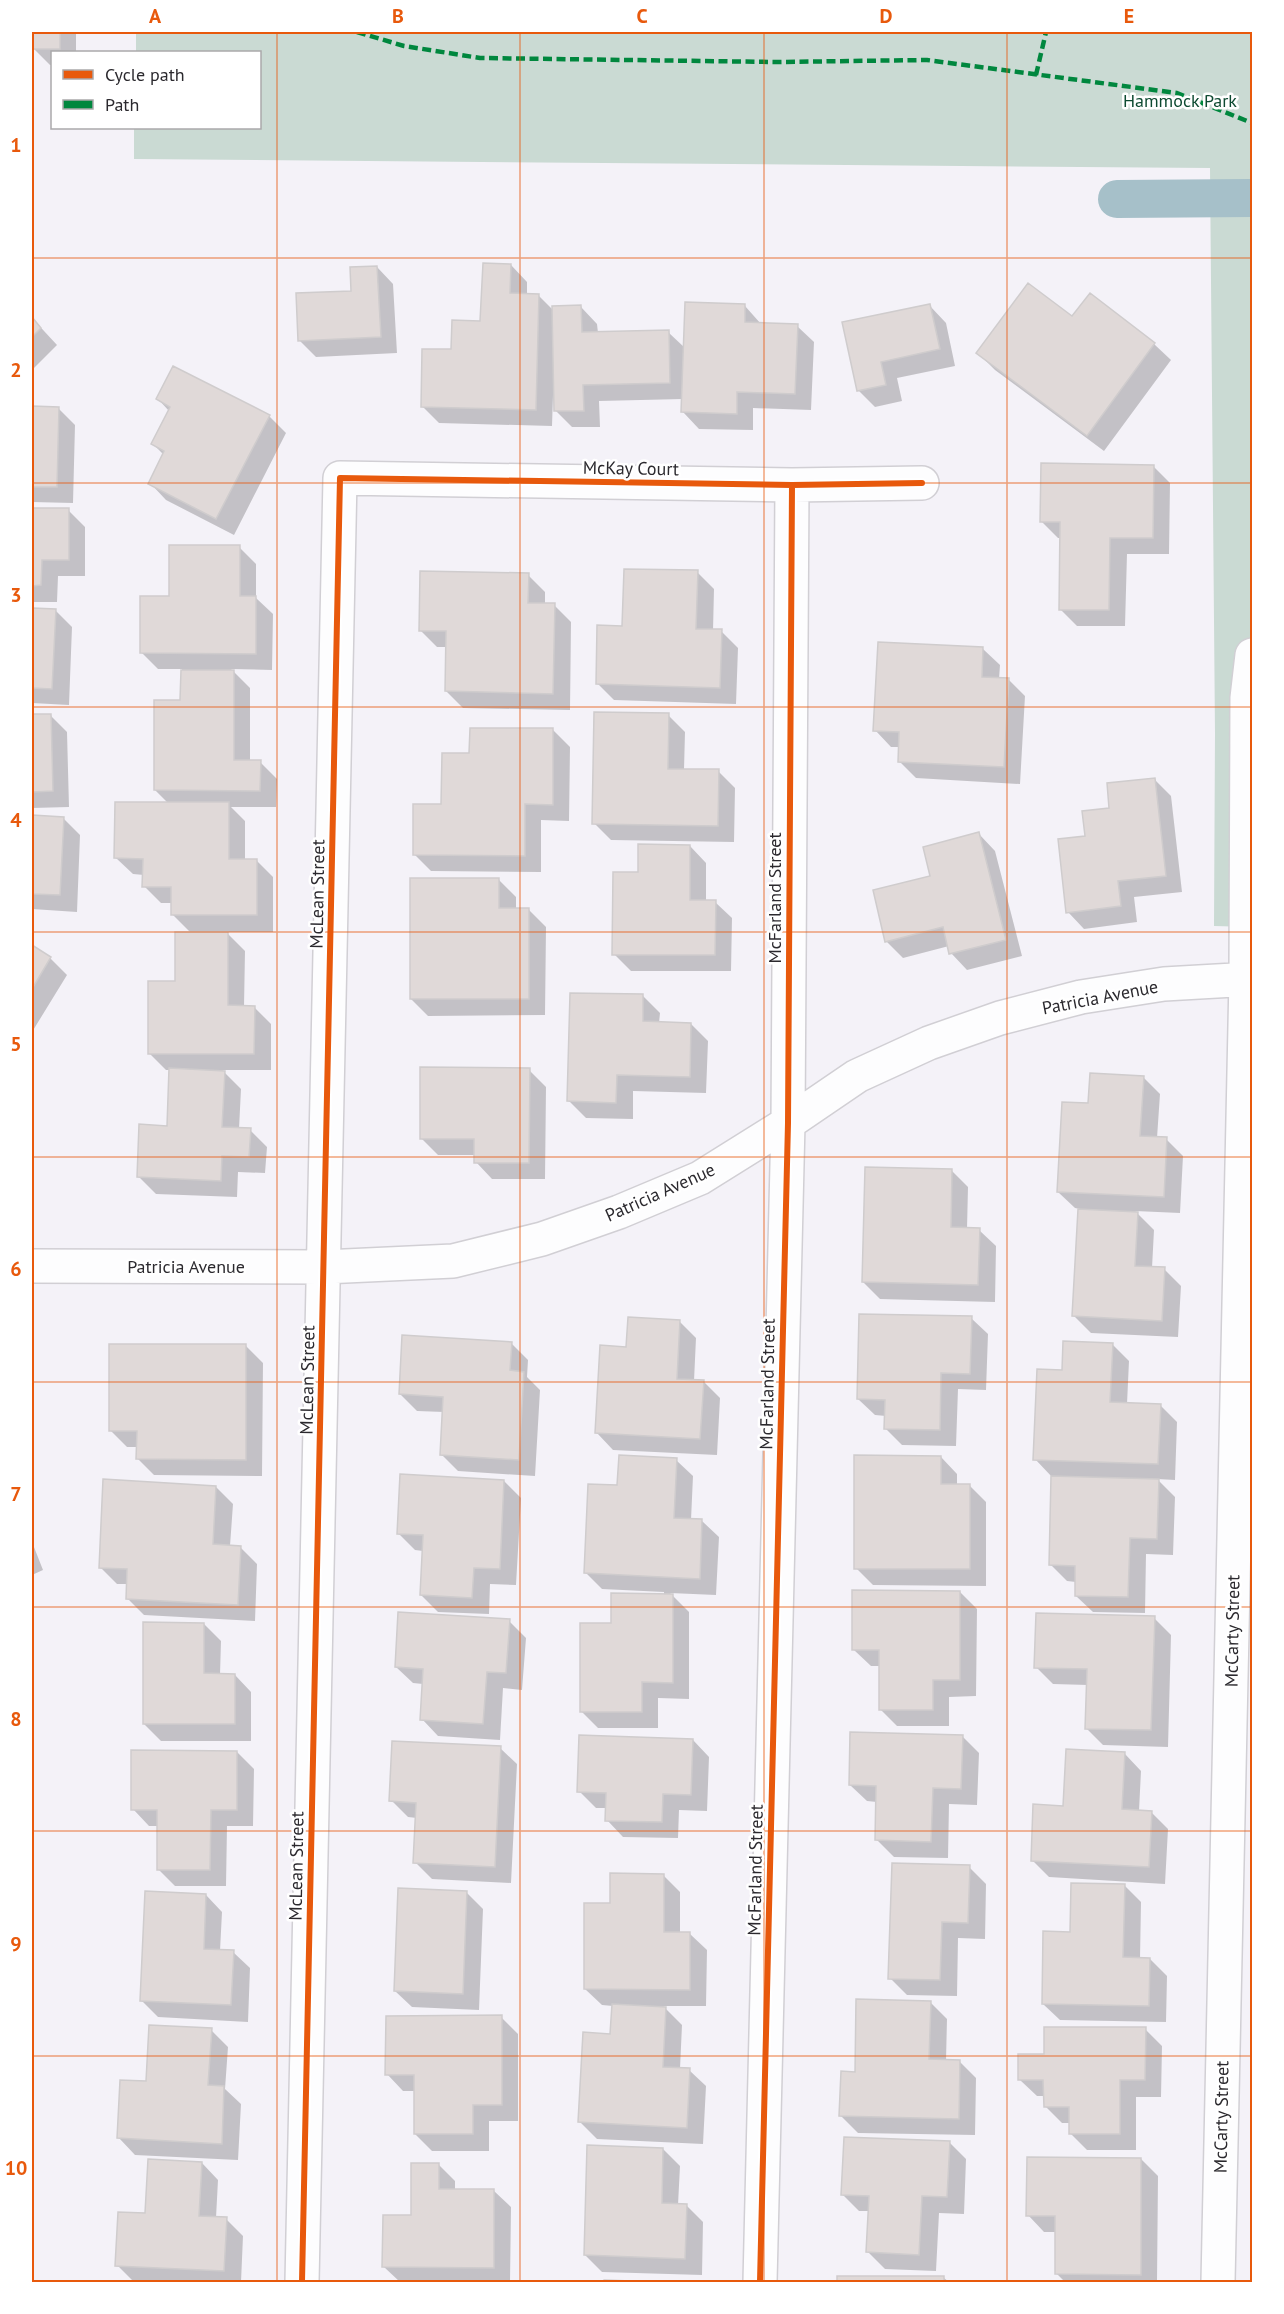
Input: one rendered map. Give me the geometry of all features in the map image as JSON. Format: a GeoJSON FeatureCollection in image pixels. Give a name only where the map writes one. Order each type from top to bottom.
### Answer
{"type":"FeatureCollection","features":[{"type":"Feature","properties":{"kind":"street","name":"McKay Court"},"geometry":{"type":"LineString","coordinates":[[340,478],[792,485],[922,483]]}},
{"type":"Feature","properties":{"kind":"street","name":"McLean Street"},"geometry":{"type":"LineString","coordinates":[[302,2283],[340,478]]}},
{"type":"Feature","properties":{"kind":"street","name":"McFarland Street"},"geometry":{"type":"LineString","coordinates":[[760,2283],[788,1123],[792,485]]}},
{"type":"Feature","properties":{"kind":"street","name":"McCarty Street"},"geometry":{"type":"LineString","coordinates":[[1218,2283],[1250,979],[1247,698],[1252,655]]}},
{"type":"Feature","properties":{"kind":"street","name":"Patricia Avenue"},"geometry":{"type":"LineString","coordinates":[[32,1266],[324,1267],[453,1261],[542,1239],[619,1212],[700,1178],[788,1123],[857,1076],[929,1043],[1000,1018],[1081,997],[1164,984],[1250,979]]}},
{"type":"Feature","properties":{"kind":"green space","name":"Hammock Park"},"geometry":{"type":"Polygon","coordinates":[[[136,32],[1252,32],[1252,927],[1214,926],[1215,733],[1210,168],[134,159],[134,129],[261,129],[261,51],[136,51],[136,32]]]}},
{"type":"Feature","properties":{"kind":"building"},"geometry":{"type":"Polygon","coordinates":[[[32,32],[60,32],[60,49],[32,49],[32,32]]]}},
{"type":"Feature","properties":{"kind":"building"},"geometry":{"type":"Polygon","coordinates":[[[483,263],[511,264],[510,293],[539,294],[536,410],[421,407],[422,349],[451,349],[452,320],[480,321],[483,263]]]}},
{"type":"Feature","properties":{"kind":"building"},"geometry":{"type":"Polygon","coordinates":[[[377,266],[381,337],[298,341],[296,293],[351,291],[350,267],[377,266]]]}},
{"type":"Feature","properties":{"kind":"building"},"geometry":{"type":"Polygon","coordinates":[[[1028,283],[1072,316],[1090,293],[1155,343],[1087,436],[976,353],[1028,283]]]}},
{"type":"Feature","properties":{"kind":"building"},"geometry":{"type":"Polygon","coordinates":[[[685,302],[745,304],[745,322],[798,324],[795,394],[737,392],[737,414],[681,412],[685,302]]]}},
{"type":"Feature","properties":{"kind":"building"},"geometry":{"type":"Polygon","coordinates":[[[930,304],[940,349],[881,362],[886,385],[857,391],[842,322],[930,304]]]}},
{"type":"Feature","properties":{"kind":"building"},"geometry":{"type":"Polygon","coordinates":[[[581,305],[582,332],[669,330],[670,383],[583,385],[584,411],[554,411],[552,306],[581,305]]]}},
{"type":"Feature","properties":{"kind":"building"},"geometry":{"type":"Polygon","coordinates":[[[32,317],[41,328],[32,337],[32,317]]]}},
{"type":"Feature","properties":{"kind":"building"},"geometry":{"type":"Polygon","coordinates":[[[173,366],[270,415],[216,519],[148,484],[164,451],[151,444],[170,407],[156,399],[173,366]]]}},
{"type":"Feature","properties":{"kind":"building"},"geometry":{"type":"Polygon","coordinates":[[[32,406],[59,407],[57,487],[32,487],[32,406]]]}},
{"type":"Feature","properties":{"kind":"building"},"geometry":{"type":"Polygon","coordinates":[[[1041,463],[1154,465],[1153,538],[1110,538],[1109,610],[1059,610],[1060,522],[1040,522],[1041,463]]]}},
{"type":"Feature","properties":{"kind":"building"},"geometry":{"type":"Polygon","coordinates":[[[32,508],[69,508],[69,560],[42,560],[41,585],[32,586],[32,508]]]}},
{"type":"Feature","properties":{"kind":"building"},"geometry":{"type":"Polygon","coordinates":[[[169,545],[240,545],[240,596],[256,596],[256,654],[140,653],[140,596],[169,596],[169,545]]]}},
{"type":"Feature","properties":{"kind":"building"},"geometry":{"type":"Polygon","coordinates":[[[624,569],[698,570],[696,629],[722,629],[720,688],[596,684],[597,625],[622,626],[624,569]]]}},
{"type":"Feature","properties":{"kind":"building"},"geometry":{"type":"Polygon","coordinates":[[[420,571],[529,573],[528,603],[555,603],[553,694],[445,691],[446,631],[419,631],[420,571]]]}},
{"type":"Feature","properties":{"kind":"building"},"geometry":{"type":"Polygon","coordinates":[[[32,608],[56,609],[52,689],[32,688],[32,608]]]}},
{"type":"Feature","properties":{"kind":"building"},"geometry":{"type":"Polygon","coordinates":[[[878,642],[983,647],[982,677],[1009,678],[1004,767],[898,762],[899,732],[873,731],[878,642]]]}},
{"type":"Feature","properties":{"kind":"building"},"geometry":{"type":"Polygon","coordinates":[[[181,670],[234,670],[234,760],[261,760],[260,791],[154,790],[154,700],[180,700],[181,670]]]}},
{"type":"Feature","properties":{"kind":"building"},"geometry":{"type":"Polygon","coordinates":[[[594,712],[669,713],[668,769],[719,769],[718,826],[592,824],[594,712]]]}},
{"type":"Feature","properties":{"kind":"building"},"geometry":{"type":"Polygon","coordinates":[[[32,714],[51,714],[53,791],[32,792],[32,714]]]}},
{"type":"Feature","properties":{"kind":"building"},"geometry":{"type":"Polygon","coordinates":[[[470,728],[553,728],[553,805],[525,804],[525,856],[413,855],[413,804],[441,804],[442,753],[469,753],[470,728]]]}},
{"type":"Feature","properties":{"kind":"building"},"geometry":{"type":"Polygon","coordinates":[[[1155,778],[1166,876],[1118,881],[1121,906],[1066,913],[1058,839],[1085,836],[1082,811],[1109,808],[1107,783],[1155,778]]]}},
{"type":"Feature","properties":{"kind":"building"},"geometry":{"type":"Polygon","coordinates":[[[115,802],[229,802],[229,859],[257,859],[257,915],[171,915],[171,887],[142,887],[143,859],[114,858],[115,802]]]}},
{"type":"Feature","properties":{"kind":"building"},"geometry":{"type":"Polygon","coordinates":[[[32,815],[64,817],[60,895],[32,894],[32,815]]]}},
{"type":"Feature","properties":{"kind":"building"},"geometry":{"type":"Polygon","coordinates":[[[979,832],[1006,940],[949,954],[943,927],[885,942],[873,890],[930,876],[923,847],[979,832]]]}},
{"type":"Feature","properties":{"kind":"building"},"geometry":{"type":"Polygon","coordinates":[[[638,844],[690,845],[690,900],[716,900],[715,955],[612,955],[613,872],[638,872],[638,844]]]}},
{"type":"Feature","properties":{"kind":"building"},"geometry":{"type":"Polygon","coordinates":[[[410,878],[499,878],[499,908],[529,908],[529,999],[410,999],[410,878]]]}},
{"type":"Feature","properties":{"kind":"building"},"geometry":{"type":"Polygon","coordinates":[[[175,932],[228,932],[228,1005],[255,1006],[254,1054],[148,1054],[148,981],[175,981],[175,932]]]}},
{"type":"Feature","properties":{"kind":"building"},"geometry":{"type":"Polygon","coordinates":[[[32,945],[51,957],[32,989],[32,945]]]}},
{"type":"Feature","properties":{"kind":"building"},"geometry":{"type":"Polygon","coordinates":[[[570,993],[643,994],[643,1021],[691,1023],[690,1077],[617,1075],[616,1103],[567,1101],[570,993]]]}},
{"type":"Feature","properties":{"kind":"building"},"geometry":{"type":"Polygon","coordinates":[[[420,1067],[530,1068],[529,1163],[474,1163],[474,1139],[420,1139],[420,1067]]]}},
{"type":"Feature","properties":{"kind":"building"},"geometry":{"type":"Polygon","coordinates":[[[169,1068],[225,1071],[222,1127],[251,1128],[249,1157],[222,1156],[221,1181],[137,1177],[139,1124],[167,1126],[169,1068]]]}},
{"type":"Feature","properties":{"kind":"building"},"geometry":{"type":"Polygon","coordinates":[[[1090,1073],[1144,1076],[1140,1136],[1167,1137],[1164,1197],[1057,1192],[1062,1102],[1088,1103],[1090,1073]]]}},
{"type":"Feature","properties":{"kind":"building"},"geometry":{"type":"Polygon","coordinates":[[[865,1167],[952,1169],[951,1227],[980,1228],[978,1285],[862,1282],[865,1167]]]}},
{"type":"Feature","properties":{"kind":"building"},"geometry":{"type":"Polygon","coordinates":[[[1078,1209],[1138,1212],[1135,1266],[1165,1267],[1162,1321],[1072,1316],[1078,1209]]]}},
{"type":"Feature","properties":{"kind":"building"},"geometry":{"type":"Polygon","coordinates":[[[859,1314],[972,1316],[970,1374],[941,1373],[940,1430],[884,1429],[885,1400],[857,1399],[859,1314]]]}},
{"type":"Feature","properties":{"kind":"building"},"geometry":{"type":"Polygon","coordinates":[[[628,1317],[680,1320],[677,1379],[704,1380],[700,1439],[595,1433],[600,1345],[626,1347],[628,1317]]]}},
{"type":"Feature","properties":{"kind":"building"},"geometry":{"type":"Polygon","coordinates":[[[402,1335],[512,1342],[510,1370],[524,1372],[519,1460],[440,1455],[443,1397],[399,1394],[402,1335]]]}},
{"type":"Feature","properties":{"kind":"building"},"geometry":{"type":"Polygon","coordinates":[[[1063,1341],[1113,1343],[1110,1402],[1161,1404],[1158,1464],[1033,1460],[1037,1369],[1062,1370],[1063,1341]]]}},
{"type":"Feature","properties":{"kind":"building"},"geometry":{"type":"Polygon","coordinates":[[[109,1344],[246,1344],[246,1460],[136,1459],[137,1431],[109,1431],[109,1344]]]}},
{"type":"Feature","properties":{"kind":"building"},"geometry":{"type":"Polygon","coordinates":[[[619,1455],[677,1458],[674,1518],[702,1519],[700,1579],[584,1573],[588,1484],[617,1485],[619,1455]]]}},
{"type":"Feature","properties":{"kind":"building"},"geometry":{"type":"Polygon","coordinates":[[[854,1455],[941,1456],[941,1484],[970,1484],[970,1569],[854,1569],[854,1455]]]}},
{"type":"Feature","properties":{"kind":"building"},"geometry":{"type":"Polygon","coordinates":[[[400,1474],[504,1480],[500,1569],[474,1568],[472,1598],[420,1595],[423,1535],[397,1534],[400,1474]]]}},
{"type":"Feature","properties":{"kind":"building"},"geometry":{"type":"Polygon","coordinates":[[[1051,1476],[1159,1479],[1157,1539],[1130,1538],[1128,1597],[1075,1596],[1075,1566],[1049,1565],[1051,1476]]]}},
{"type":"Feature","properties":{"kind":"building"},"geometry":{"type":"Polygon","coordinates":[[[103,1479],[216,1486],[213,1544],[241,1546],[238,1605],[126,1599],[127,1569],[99,1568],[103,1479]]]}},
{"type":"Feature","properties":{"kind":"building"},"geometry":{"type":"Polygon","coordinates":[[[852,1590],[960,1591],[960,1680],[933,1680],[933,1710],[879,1710],[879,1650],[852,1650],[852,1590]]]}},
{"type":"Feature","properties":{"kind":"building"},"geometry":{"type":"Polygon","coordinates":[[[611,1593],[673,1594],[673,1683],[642,1682],[642,1712],[580,1712],[580,1623],[611,1623],[611,1593]]]}},
{"type":"Feature","properties":{"kind":"building"},"geometry":{"type":"Polygon","coordinates":[[[398,1612],[510,1619],[506,1673],[487,1672],[483,1724],[420,1720],[423,1669],[395,1667],[398,1612]]]}},
{"type":"Feature","properties":{"kind":"building"},"geometry":{"type":"Polygon","coordinates":[[[1036,1613],[1155,1616],[1151,1730],[1085,1729],[1087,1669],[1034,1668],[1036,1613]]]}},
{"type":"Feature","properties":{"kind":"building"},"geometry":{"type":"Polygon","coordinates":[[[143,1622],[204,1623],[204,1673],[235,1674],[235,1724],[143,1724],[143,1622]]]}},
{"type":"Feature","properties":{"kind":"building"},"geometry":{"type":"Polygon","coordinates":[[[850,1732],[963,1735],[961,1789],[933,1788],[931,1842],[875,1840],[876,1786],[849,1785],[850,1732]]]}},
{"type":"Feature","properties":{"kind":"building"},"geometry":{"type":"Polygon","coordinates":[[[579,1735],[693,1739],[691,1795],[663,1794],[662,1822],[605,1821],[606,1793],[577,1792],[579,1735]]]}},
{"type":"Feature","properties":{"kind":"building"},"geometry":{"type":"Polygon","coordinates":[[[392,1741],[501,1746],[495,1867],[413,1863],[416,1803],[389,1801],[392,1741]]]}},
{"type":"Feature","properties":{"kind":"building"},"geometry":{"type":"Polygon","coordinates":[[[1066,1749],[1125,1752],[1122,1809],[1152,1811],[1149,1867],[1031,1861],[1033,1804],[1063,1806],[1066,1749]]]}},
{"type":"Feature","properties":{"kind":"building"},"geometry":{"type":"Polygon","coordinates":[[[131,1750],[237,1751],[237,1810],[211,1810],[210,1870],[157,1870],[157,1810],[131,1810],[131,1750]]]}},
{"type":"Feature","properties":{"kind":"building"},"geometry":{"type":"Polygon","coordinates":[[[892,1863],[970,1865],[968,1923],[942,1922],[940,1980],[888,1979],[892,1863]]]}},
{"type":"Feature","properties":{"kind":"building"},"geometry":{"type":"Polygon","coordinates":[[[610,1873],[664,1874],[664,1932],[690,1932],[690,1990],[584,1989],[584,1903],[610,1903],[610,1873]]]}},
{"type":"Feature","properties":{"kind":"building"},"geometry":{"type":"Polygon","coordinates":[[[1071,1883],[1125,1884],[1123,1957],[1150,1958],[1149,2006],[1042,2004],[1043,1931],[1070,1932],[1071,1883]]]}},
{"type":"Feature","properties":{"kind":"building"},"geometry":{"type":"Polygon","coordinates":[[[398,1888],[467,1891],[463,1994],[394,1991],[398,1888]]]}},
{"type":"Feature","properties":{"kind":"building"},"geometry":{"type":"Polygon","coordinates":[[[145,1891],[206,1894],[204,1949],[234,1950],[231,2005],[140,2001],[145,1891]]]}},
{"type":"Feature","properties":{"kind":"building"},"geometry":{"type":"Polygon","coordinates":[[[856,1999],[931,2001],[929,2059],[960,2060],[959,2119],[839,2116],[841,2071],[855,2072],[856,1999]]]}},
{"type":"Feature","properties":{"kind":"building"},"geometry":{"type":"Polygon","coordinates":[[[612,2004],[666,2007],[663,2067],[690,2068],[687,2128],[578,2122],[583,2032],[610,2034],[612,2004]]]}},
{"type":"Feature","properties":{"kind":"building"},"geometry":{"type":"Polygon","coordinates":[[[502,2015],[502,2105],[473,2105],[473,2134],[414,2134],[414,2075],[385,2075],[386,2016],[502,2015]]]}},
{"type":"Feature","properties":{"kind":"building"},"geometry":{"type":"Polygon","coordinates":[[[149,2025],[212,2028],[208,2085],[224,2086],[222,2144],[117,2138],[120,2080],[146,2081],[149,2025]]]}},
{"type":"Feature","properties":{"kind":"building"},"geometry":{"type":"Polygon","coordinates":[[[1044,2027],[1146,2027],[1145,2080],[1120,2080],[1120,2134],[1069,2134],[1069,2107],[1044,2107],[1043,2080],[1018,2080],[1018,2054],[1044,2054],[1044,2027]]]}},
{"type":"Feature","properties":{"kind":"building"},"geometry":{"type":"Polygon","coordinates":[[[844,2137],[950,2141],[947,2197],[922,2196],[919,2255],[866,2252],[869,2196],[841,2195],[844,2137]]]}},
{"type":"Feature","properties":{"kind":"building"},"geometry":{"type":"Polygon","coordinates":[[[587,2145],[663,2148],[662,2203],[687,2204],[685,2259],[584,2255],[587,2145]]]}},
{"type":"Feature","properties":{"kind":"building"},"geometry":{"type":"Polygon","coordinates":[[[1027,2157],[1141,2158],[1141,2275],[1055,2274],[1055,2216],[1026,2216],[1027,2157]]]}},
{"type":"Feature","properties":{"kind":"building"},"geometry":{"type":"Polygon","coordinates":[[[148,2159],[202,2162],[199,2216],[227,2217],[224,2271],[115,2266],[118,2212],[145,2213],[148,2159]]]}},
{"type":"Feature","properties":{"kind":"building"},"geometry":{"type":"Polygon","coordinates":[[[411,2163],[439,2163],[439,2189],[494,2189],[494,2268],[382,2267],[383,2215],[411,2215],[411,2163]]]}},
{"type":"Feature","properties":{"kind":"building"},"geometry":{"type":"Polygon","coordinates":[[[837,2276],[944,2276],[944,2282],[837,2282],[837,2276]]]}},
{"type":"Feature","properties":{"kind":"building"},"geometry":{"type":"Polygon","coordinates":[[[604,2280],[659,2282],[603,2282],[604,2280]]]}},
{"type":"Feature","properties":{"kind":"waterway"},"geometry":{"type":"LineString","coordinates":[[1117,199],[1252,198]]}},
{"type":"Feature","properties":{"kind":"marked path"},"geometry":{"type":"LineString","coordinates":[[357,32],[404,46],[480,58],[777,62],[927,60],[1177,93],[1252,123]]}},
{"type":"Feature","properties":{"kind":"marked path"},"geometry":{"type":"LineString","coordinates":[[1036,75],[1046,32]]}},
{"type":"Feature","properties":{"kind":"cycle path"},"geometry":{"type":"LineString","coordinates":[[302,2282],[340,478],[792,485],[922,483]]}},
{"type":"Feature","properties":{"kind":"cycle path"},"geometry":{"type":"LineString","coordinates":[[760,2282],[788,1123],[792,485]]}}]}
